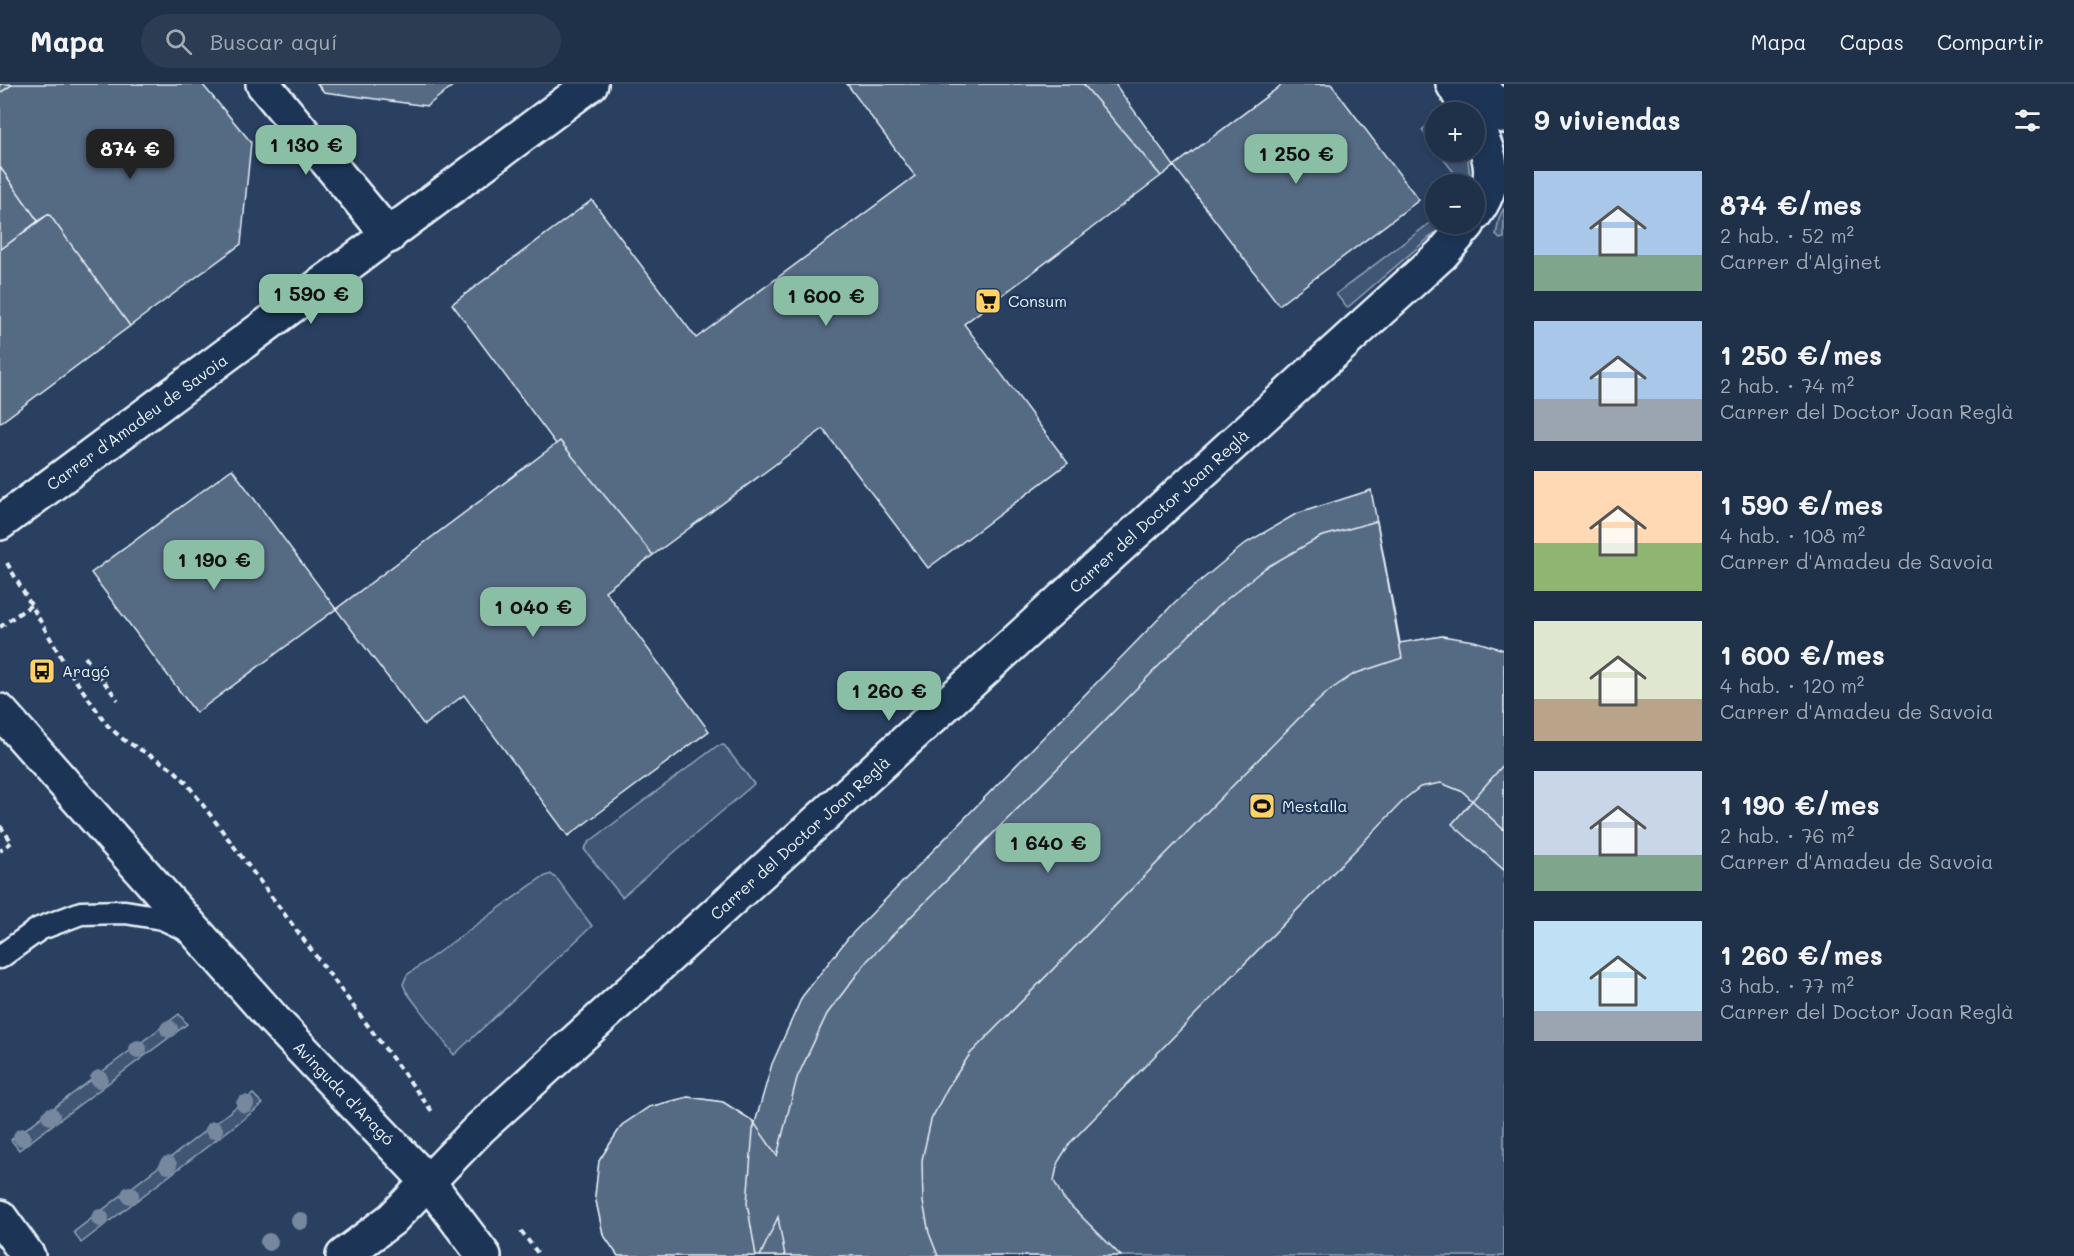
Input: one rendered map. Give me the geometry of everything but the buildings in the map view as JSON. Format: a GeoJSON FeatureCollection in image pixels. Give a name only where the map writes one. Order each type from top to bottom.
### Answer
{"type":"FeatureCollection","features":[{"type":"Feature","properties":{"kind":"street"},"geometry":{"type":"LineString","coordinates":[[263,84],[388,236]]}},
{"type":"Feature","properties":{"kind":"street","name":"Carrer d'Amadeu de Savoia"},"geometry":{"type":"LineString","coordinates":[[0,523],[591,84]]}},
{"type":"Feature","properties":{"kind":"street"},"geometry":{"type":"LineString","coordinates":[[1453,84],[1463,102]]}},
{"type":"Feature","properties":{"kind":"street"},"geometry":{"type":"LineString","coordinates":[[1480,84],[1504,116]]}},
{"type":"Feature","properties":{"kind":"street"},"geometry":{"type":"LineString","coordinates":[[1485,140],[1492,175],[1485,201]]}},
{"type":"Feature","properties":{"kind":"street","name":"Carrer del Doctor Joan Reglà"},"geometry":{"type":"LineString","coordinates":[[343,1256],[392,1219],[489,1120],[1442,254],[1459,234]]}},
{"type":"Feature","properties":{"kind":"street","name":"Avinguda d'Aragó"},"geometry":{"type":"LineString","coordinates":[[0,711],[274,1020],[429,1183],[484,1256]]}},
{"type":"Feature","properties":{"kind":"street"},"geometry":{"type":"LineString","coordinates":[[0,1217],[28,1256]]}},
{"type":"Feature","properties":{"kind":"lane","name":"Avinguda d'Aragó"},"geometry":{"type":"LineString","coordinates":[[0,957],[39,930],[81,913],[125,912],[162,918],[197,934]]}},
{"type":"Feature","properties":{"kind":"path"},"geometry":{"type":"LineString","coordinates":[[5,561],[69,671],[108,726],[124,740],[173,769],[185,781],[460,1150]]}},
{"type":"Feature","properties":{"kind":"path"},"geometry":{"type":"LineString","coordinates":[[0,627],[31,605]]}},
{"type":"Feature","properties":{"kind":"path"},"geometry":{"type":"LineString","coordinates":[[85,657],[118,700]]}},
{"type":"Feature","properties":{"kind":"path"},"geometry":{"type":"LineString","coordinates":[[0,826],[12,842],[0,851]]}},
{"type":"Feature","properties":{"kind":"path"},"geometry":{"type":"LineString","coordinates":[[517,1225],[540,1256]]}},
{"type":"Feature","properties":{"kind":"shaded area"},"geometry":{"type":"Polygon","coordinates":[[[1446,162],[1468,162],[1470,174],[1455,174],[1446,162]]]}},
{"type":"Feature","properties":{"kind":"shaded area"},"geometry":{"type":"Polygon","coordinates":[[[1504,208],[1504,238],[1500,239],[1496,235],[1499,218],[1504,208]]]}},
{"type":"Feature","properties":{"kind":"shaded area"},"geometry":{"type":"Polygon","coordinates":[[[1425,227],[1425,234],[1433,234],[1347,308],[1336,294],[1425,227]]]}},
{"type":"Feature","properties":{"kind":"shaded area","name":"Mestalla"},"geometry":{"type":"Polygon","coordinates":[[[1442,636],[1504,650],[1504,1256],[618,1256],[603,1234],[595,1196],[599,1161],[622,1125],[649,1107],[688,1097],[723,1102],[753,1121],[777,1155],[1400,643],[1442,636]]]}},
{"type":"Feature","properties":{"kind":"shaded area"},"geometry":{"type":"Polygon","coordinates":[[[724,745],[754,784],[622,897],[584,849],[589,842],[717,746],[724,745]]]}},
{"type":"Feature","properties":{"kind":"shaded area"},"geometry":{"type":"Polygon","coordinates":[[[551,874],[592,926],[454,1055],[406,991],[403,984],[407,975],[541,878],[551,874]]]}},
{"type":"Feature","properties":{"kind":"shaded area"},"geometry":{"type":"Polygon","coordinates":[[[179,1014],[187,1024],[19,1150],[11,1140],[179,1014]]]}},
{"type":"Feature","properties":{"kind":"shaded area"},"geometry":{"type":"Polygon","coordinates":[[[253,1094],[263,1104],[81,1243],[74,1232],[253,1094]]]}},
{"type":"Feature","properties":{"kind":"place","name":"Consum"},"geometry":{"type":"Point","coordinates":[988,301]}},
{"type":"Feature","properties":{"kind":"place","name":"Aragó"},"geometry":{"type":"Point","coordinates":[42,671]}},
{"type":"Feature","properties":{"kind":"place","name":"Mestalla"},"geometry":{"type":"Point","coordinates":[1262,806]}}]}
